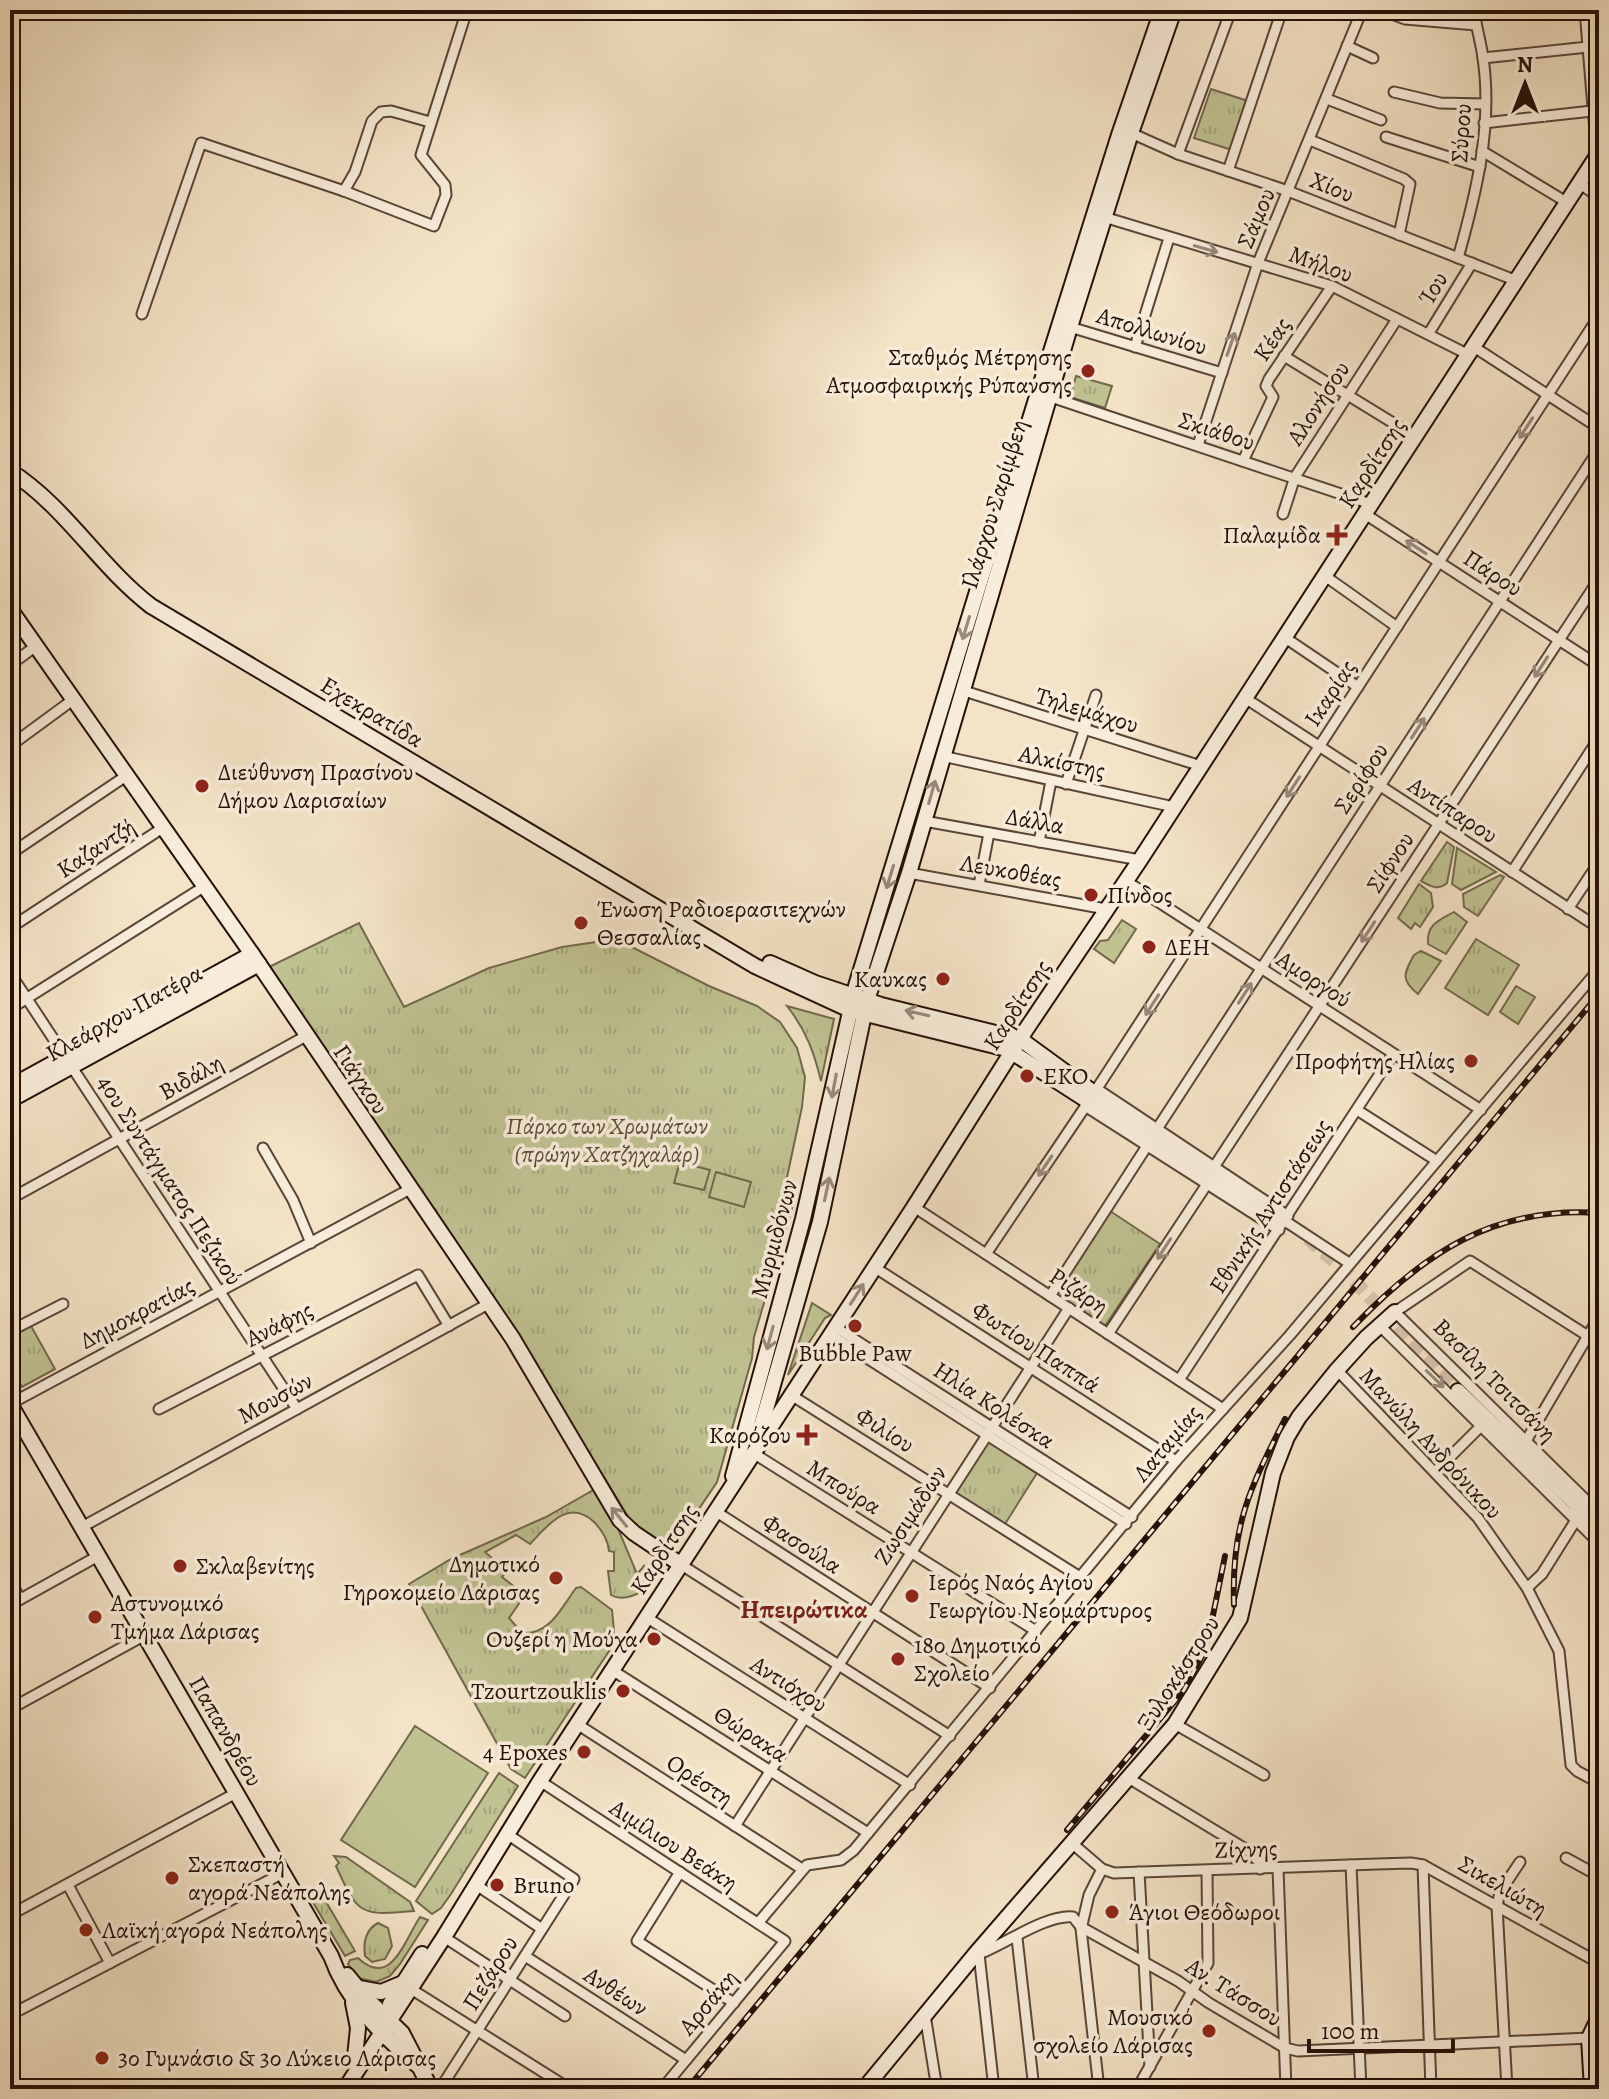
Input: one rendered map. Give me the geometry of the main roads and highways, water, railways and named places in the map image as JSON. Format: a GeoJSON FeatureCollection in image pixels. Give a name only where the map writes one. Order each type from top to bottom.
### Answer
{"type":"FeatureCollection","features":[{"type":"Feature","properties":{"kind":"main road","name":"Ιλάρχου Σαρίμβεη"},"geometry":{"type":"LineString","coordinates":[[859,1005],[1119,135],[1162,10]]}},
{"type":"Feature","properties":{"kind":"main road","name":"Ιλάρχου Σαρίμβεη"},"geometry":{"type":"LineString","coordinates":[[859,1005],[909,873],[1043,395],[1070,327],[1131,133],[1174,10]]}},
{"type":"Feature","properties":{"kind":"main road","name":"Καρδίτσης"},"geometry":{"type":"LineString","coordinates":[[407,1986],[444,1937],[680,1564],[1598,155]]}},
{"type":"Feature","properties":{"kind":"main road","name":"Εχεκρατίδα"},"geometry":{"type":"LineString","coordinates":[[10,471],[60,511],[125,583],[151,606],[375,738],[541,841],[755,966],[859,1005],[1016,1046],[1281,1221]]}},
{"type":"Feature","properties":{"kind":"main road","name":"Γιάγκου"},"geometry":{"type":"LineString","coordinates":[[10,609],[256,959],[513,1339],[620,1520],[680,1564]]}},
{"type":"Feature","properties":{"kind":"main road","name":"Κλεάρχου Πατέρα"},"geometry":{"type":"LineString","coordinates":[[10,1100],[70,1062],[256,959]]}},
{"type":"Feature","properties":{"kind":"main road","name":"Μυρμιδόνων"},"geometry":{"type":"LineString","coordinates":[[753,1453],[820,1222],[859,1005]]}},
{"type":"Feature","properties":{"kind":"main road","name":"Μυρμιδόνων"},"geometry":{"type":"LineString","coordinates":[[728,1492],[859,1005]]}},
{"type":"Feature","properties":{"kind":"main road","name":"Κλεάρχου Πατέρα"},"geometry":{"type":"LineString","coordinates":[[10,1087],[70,1062]]}},
{"type":"Feature","properties":{"kind":"main road","name":"Ξυλοκάστρου"},"geometry":{"type":"LineString","coordinates":[[864,2089],[1175,1724],[1240,1618],[1273,1473],[1285,1442],[1299,1417],[1337,1370],[1395,1312]]}},
{"type":"Feature","properties":{"kind":"main road"},"geometry":{"type":"LineString","coordinates":[[1458,1391],[1597,1524]]}},
{"type":"Feature","properties":{"kind":"main road","name":"Παπανδρέου"},"geometry":{"type":"LineString","coordinates":[[10,1404],[354,1992]]}},
{"type":"Feature","properties":{"kind":"main road","name":"Καρδίτσης"},"geometry":{"type":"LineString","coordinates":[[345,2089],[459,1898],[475,1884]]}},
{"type":"Feature","properties":{"kind":"main road"},"geometry":{"type":"LineString","coordinates":[[354,1992],[384,1992],[407,1986]]}},
{"type":"Feature","properties":{"kind":"main road"},"geometry":{"type":"LineString","coordinates":[[354,1992],[383,2030],[407,2040],[417,2065],[441,2088]]}},
{"type":"Feature","properties":{"kind":"main road"},"geometry":{"type":"LineString","coordinates":[[354,1992],[358,2028],[355,2057]]}},
{"type":"Feature","properties":{"kind":"main road"},"geometry":{"type":"LineString","coordinates":[[1592,2089],[1589,2038],[1599,2017]]}},
{"type":"Feature","properties":{"kind":"main road","name":"Καρδίτσης"},"geometry":{"type":"LineString","coordinates":[[334,2089],[355,2057],[383,2030]]}},
{"type":"Feature","properties":{"kind":"tunnel"},"geometry":{"type":"LineString","coordinates":[[1308,1238],[1345,1271],[1458,1391]]}},
{"type":"Feature","properties":{"kind":"railway"},"geometry":{"type":"LineString","coordinates":[[687,2089],[1599,994]]}},
{"type":"Feature","properties":{"kind":"railway"},"geometry":{"type":"LineString","coordinates":[[1353,1327],[1406,1277],[1462,1240],[1526,1218],[1561,1213],[1599,1213]]}},
{"type":"Feature","properties":{"kind":"railway"},"geometry":{"type":"LineString","coordinates":[[1234,1605],[1236,1552],[1245,1508],[1285,1419]]}},
{"type":"Feature","properties":{"kind":"railway"},"geometry":{"type":"LineString","coordinates":[[1067,1830],[1184,1690],[1202,1656],[1210,1630],[1225,1556]]}},
{"type":"Feature","properties":{"kind":"place","name":"Σταθμός Μέτρησης Ατμοσφαιρικής Ρύπανσης"},"geometry":{"type":"Point","coordinates":[1088,371]}},
{"type":"Feature","properties":{"kind":"place","name":"Παλαμίδα"},"geometry":{"type":"Point","coordinates":[1337,535]}},
{"type":"Feature","properties":{"kind":"place","name":"Διεύθυνση Πρασίνου Δήμου Λαρισαίων"},"geometry":{"type":"Point","coordinates":[202,786]}},
{"type":"Feature","properties":{"kind":"place","name":"Πίνδος"},"geometry":{"type":"Point","coordinates":[1091,895]}},
{"type":"Feature","properties":{"kind":"place","name":"Ένωση Ραδιοερασιτεχνών Θεσσαλίας"},"geometry":{"type":"Point","coordinates":[581,923]}},
{"type":"Feature","properties":{"kind":"place","name":"ΔΕΗ"},"geometry":{"type":"Point","coordinates":[1149,947]}},
{"type":"Feature","properties":{"kind":"place","name":"Καυκας"},"geometry":{"type":"Point","coordinates":[943,979]}},
{"type":"Feature","properties":{"kind":"place","name":"Προφήτης Ηλίας"},"geometry":{"type":"Point","coordinates":[1471,1061]}},
{"type":"Feature","properties":{"kind":"place","name":"EKO"},"geometry":{"type":"Point","coordinates":[1027,1076]}},
{"type":"Feature","properties":{"kind":"place","name":"Bubble Paw"},"geometry":{"type":"Point","coordinates":[855,1326]}},
{"type":"Feature","properties":{"kind":"place","name":"Καρόζου"},"geometry":{"type":"Point","coordinates":[807,1435]}},
{"type":"Feature","properties":{"kind":"place","name":"Σκλαβενίτης"},"geometry":{"type":"Point","coordinates":[180,1566]}},
{"type":"Feature","properties":{"kind":"place","name":"Δημοτικό Γηροκομείο Λάρισας"},"geometry":{"type":"Point","coordinates":[556,1578]}},
{"type":"Feature","properties":{"kind":"place","name":"Ιερός Ναός Αγίου Γεωργίου Νεομάρτυρος"},"geometry":{"type":"Point","coordinates":[912,1596]}},
{"type":"Feature","properties":{"kind":"place","name":"Αστυνομικό Τμήμα Λάρισας"},"geometry":{"type":"Point","coordinates":[95,1617]}},
{"type":"Feature","properties":{"kind":"place","name":"Ουζερί η Μούχα"},"geometry":{"type":"Point","coordinates":[654,1639]}},
{"type":"Feature","properties":{"kind":"place","name":"18ο Δημοτικό Σχολείο"},"geometry":{"type":"Point","coordinates":[898,1659]}},
{"type":"Feature","properties":{"kind":"place","name":"Tzourtzouklis"},"geometry":{"type":"Point","coordinates":[623,1691]}},
{"type":"Feature","properties":{"kind":"place","name":"4 Epoxes"},"geometry":{"type":"Point","coordinates":[584,1752]}},
{"type":"Feature","properties":{"kind":"place","name":"Σκεπαστή αγορά Νεάπολης"},"geometry":{"type":"Point","coordinates":[172,1878]}},
{"type":"Feature","properties":{"kind":"place","name":"Bruno"},"geometry":{"type":"Point","coordinates":[497,1885]}},
{"type":"Feature","properties":{"kind":"place","name":"Άγιοι Θεόδωροι"},"geometry":{"type":"Point","coordinates":[1112,1912]}},
{"type":"Feature","properties":{"kind":"place","name":"Λαϊκή αγορά Νεάπολης"},"geometry":{"type":"Point","coordinates":[86,1930]}},
{"type":"Feature","properties":{"kind":"place","name":"Μουσικό σχολείο Λάρισας"},"geometry":{"type":"Point","coordinates":[1209,2031]}},
{"type":"Feature","properties":{"kind":"place","name":"3ο Γυμνάσιο & 3ο Λύκειο Λάρισας"},"geometry":{"type":"Point","coordinates":[102,2058]}},
{"type":"Feature","properties":{"kind":"district","name":"Ηπειρώτικα"},"geometry":{"type":"Point","coordinates":[804,1609]}},
{"type":"Feature","properties":{"kind":"park label","name":"Πάρκο των Χρωμάτων (πρώην Χατζηχαλάρ)"},"geometry":{"type":"Point","coordinates":[607,1140]}}]}
